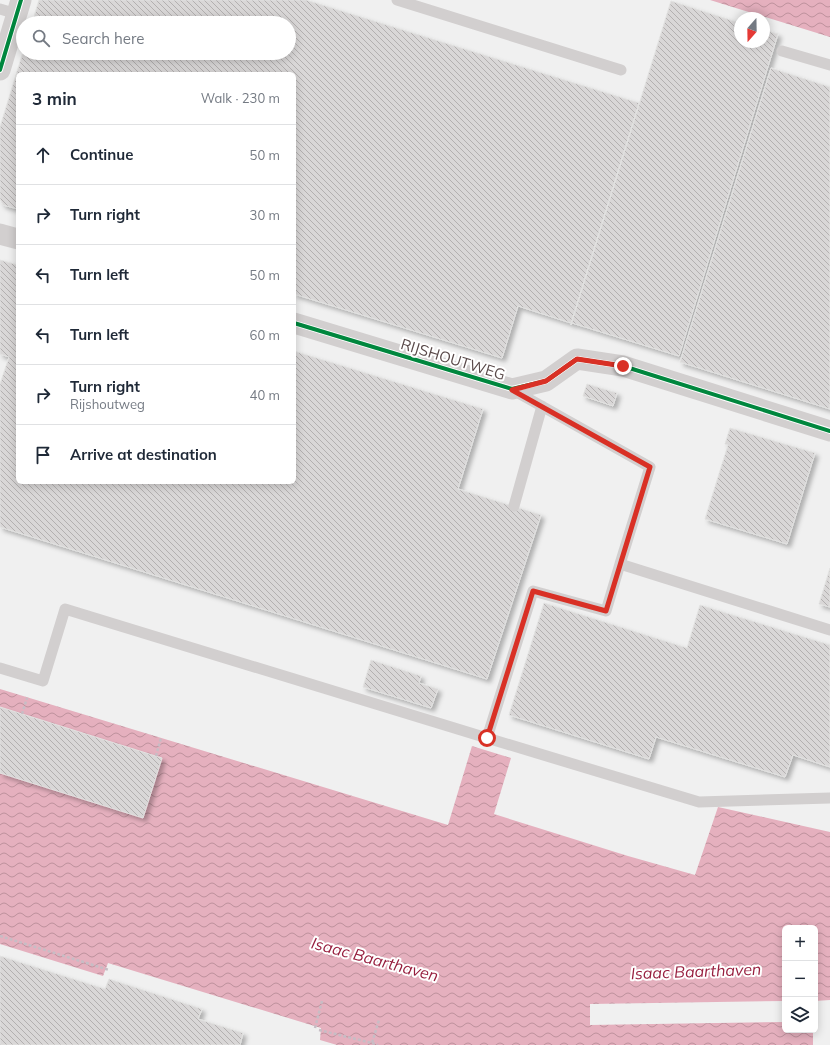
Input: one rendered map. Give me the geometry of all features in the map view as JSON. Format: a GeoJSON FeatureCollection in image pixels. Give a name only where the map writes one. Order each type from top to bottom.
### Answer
{"type":"FeatureCollection","features":[{"type":"Feature","properties":{"kind":"street"},"geometry":{"type":"LineString","coordinates":[[0,70],[13,8]]}},
{"type":"Feature","properties":{"kind":"street"},"geometry":{"type":"LineString","coordinates":[[0,234],[16,238]]}},
{"type":"Feature","properties":{"kind":"street","name":"RIJSHOUTWEG"},"geometry":{"type":"LineString","coordinates":[[296,324],[512,390],[546,381],[577,359],[623,366],[830,430]]}},
{"type":"Feature","properties":{"kind":"lane"},"geometry":{"type":"LineString","coordinates":[[397,0],[621,70]]}},
{"type":"Feature","properties":{"kind":"lane"},"geometry":{"type":"LineString","coordinates":[[782,51],[830,65]]}},
{"type":"Feature","properties":{"kind":"lane"},"geometry":{"type":"LineString","coordinates":[[487,738],[533,591],[606,611],[650,467],[512,390]]}},
{"type":"Feature","properties":{"kind":"lane"},"geometry":{"type":"LineString","coordinates":[[514,506],[542,406]]}},
{"type":"Feature","properties":{"kind":"lane"},"geometry":{"type":"LineString","coordinates":[[620,564],[830,630]]}},
{"type":"Feature","properties":{"kind":"lane"},"geometry":{"type":"LineString","coordinates":[[0,668],[43,681],[65,609],[699,802],[830,798]]}},
{"type":"Feature","properties":{"kind":"path"},"geometry":{"type":"LineString","coordinates":[[22,714],[27,698]]}},
{"type":"Feature","properties":{"kind":"path"},"geometry":{"type":"LineString","coordinates":[[156,756],[161,738]]}},
{"type":"Feature","properties":{"kind":"path"},"geometry":{"type":"LineString","coordinates":[[0,936],[109,970]]}},
{"type":"Feature","properties":{"kind":"path"},"geometry":{"type":"LineString","coordinates":[[315,1028],[322,1001]]}},
{"type":"Feature","properties":{"kind":"path"},"geometry":{"type":"LineString","coordinates":[[372,1043],[379,1020]]}},
{"type":"Feature","properties":{"kind":"path"},"geometry":{"type":"LineString","coordinates":[[319,1030],[378,1045]]}},
{"type":"Feature","properties":{"kind":"water"},"geometry":{"type":"Polygon","coordinates":[[[710,0],[830,0],[830,37],[770,18],[770,12],[749,12],[710,0]]]}},
{"type":"Feature","properties":{"kind":"water","name":"Isaac Baarthaven"},"geometry":{"type":"Polygon","coordinates":[[[0,689],[448,825],[472,746],[511,758],[494,814],[628,856],[695,875],[718,807],[830,832],[830,1045],[337,1045],[320,1040],[321,1028],[108,963],[103,976],[0,944],[0,689]]]}},
{"type":"Feature","properties":{"kind":"pier"},"geometry":{"type":"Polygon","coordinates":[[[830,1000],[830,1045],[813,1045],[813,1033],[818,1033],[818,1001],[830,1000]]]}},
{"type":"Feature","properties":{"kind":"pier"},"geometry":{"type":"Polygon","coordinates":[[[782,1001],[782,1022],[590,1025],[590,1004],[782,1001]]]}},
{"type":"Feature","properties":{"kind":"building"},"geometry":{"type":"Polygon","coordinates":[[[39,0],[306,0],[639,103],[571,323],[518,306],[502,358],[296,295],[296,72],[17,72],[21,60],[296,60],[296,16],[34,16],[39,0]]]}},
{"type":"Feature","properties":{"kind":"building"},"geometry":{"type":"Polygon","coordinates":[[[671,1],[734,21],[734,48],[770,48],[770,32],[778,34],[679,356],[572,323],[571,325],[671,1]]]}},
{"type":"Feature","properties":{"kind":"building"},"geometry":{"type":"Polygon","coordinates":[[[771,68],[830,87],[830,409],[680,362],[771,68]]]}},
{"type":"Feature","properties":{"kind":"building"},"geometry":{"type":"Polygon","coordinates":[[[16,75],[16,208],[3,205],[0,199],[0,127],[16,75]]]}},
{"type":"Feature","properties":{"kind":"building"},"geometry":{"type":"Polygon","coordinates":[[[0,260],[16,264],[16,484],[296,484],[296,352],[483,409],[458,489],[541,515],[487,679],[0,527],[0,384],[9,357],[0,354],[0,260]]]}},
{"type":"Feature","properties":{"kind":"building"},"geometry":{"type":"Polygon","coordinates":[[[587,384],[617,393],[613,406],[583,396],[587,384]]]}},
{"type":"Feature","properties":{"kind":"building"},"geometry":{"type":"Polygon","coordinates":[[[730,428],[815,453],[787,544],[705,519],[728,445],[725,444],[730,428]]]}},
{"type":"Feature","properties":{"kind":"building"},"geometry":{"type":"Polygon","coordinates":[[[830,568],[830,607],[819,604],[830,568]]]}},
{"type":"Feature","properties":{"kind":"building"},"geometry":{"type":"Polygon","coordinates":[[[544,603],[687,648],[700,605],[830,645],[830,767],[793,755],[785,777],[656,737],[649,759],[509,715],[544,603]]]}},
{"type":"Feature","properties":{"kind":"building"},"geometry":{"type":"Polygon","coordinates":[[[371,660],[421,676],[419,683],[438,689],[431,708],[363,687],[371,660]]]}},
{"type":"Feature","properties":{"kind":"building"},"geometry":{"type":"Polygon","coordinates":[[[0,707],[162,758],[143,818],[0,773],[0,707]]]}},
{"type":"Feature","properties":{"kind":"building"},"geometry":{"type":"Polygon","coordinates":[[[0,956],[105,989],[109,979],[202,1009],[198,1019],[243,1033],[240,1045],[0,1045],[0,956]]]}},
{"type":"Feature","properties":{"kind":"cycle path"},"geometry":{"type":"LineString","coordinates":[[16,16],[21,0]]}},
{"type":"Feature","properties":{"kind":"cycle path"},"geometry":{"type":"LineString","coordinates":[[0,70],[16,17]]}},
{"type":"Feature","properties":{"kind":"cycle path"},"geometry":{"type":"LineString","coordinates":[[296,324],[512,389],[546,381],[577,359],[623,366],[830,431]]}},
{"type":"Feature","properties":{"kind":"route"},"geometry":{"type":"LineString","coordinates":[[487,738],[533,591],[606,611],[650,467],[512,390],[546,381],[577,359],[623,366]]}}]}
